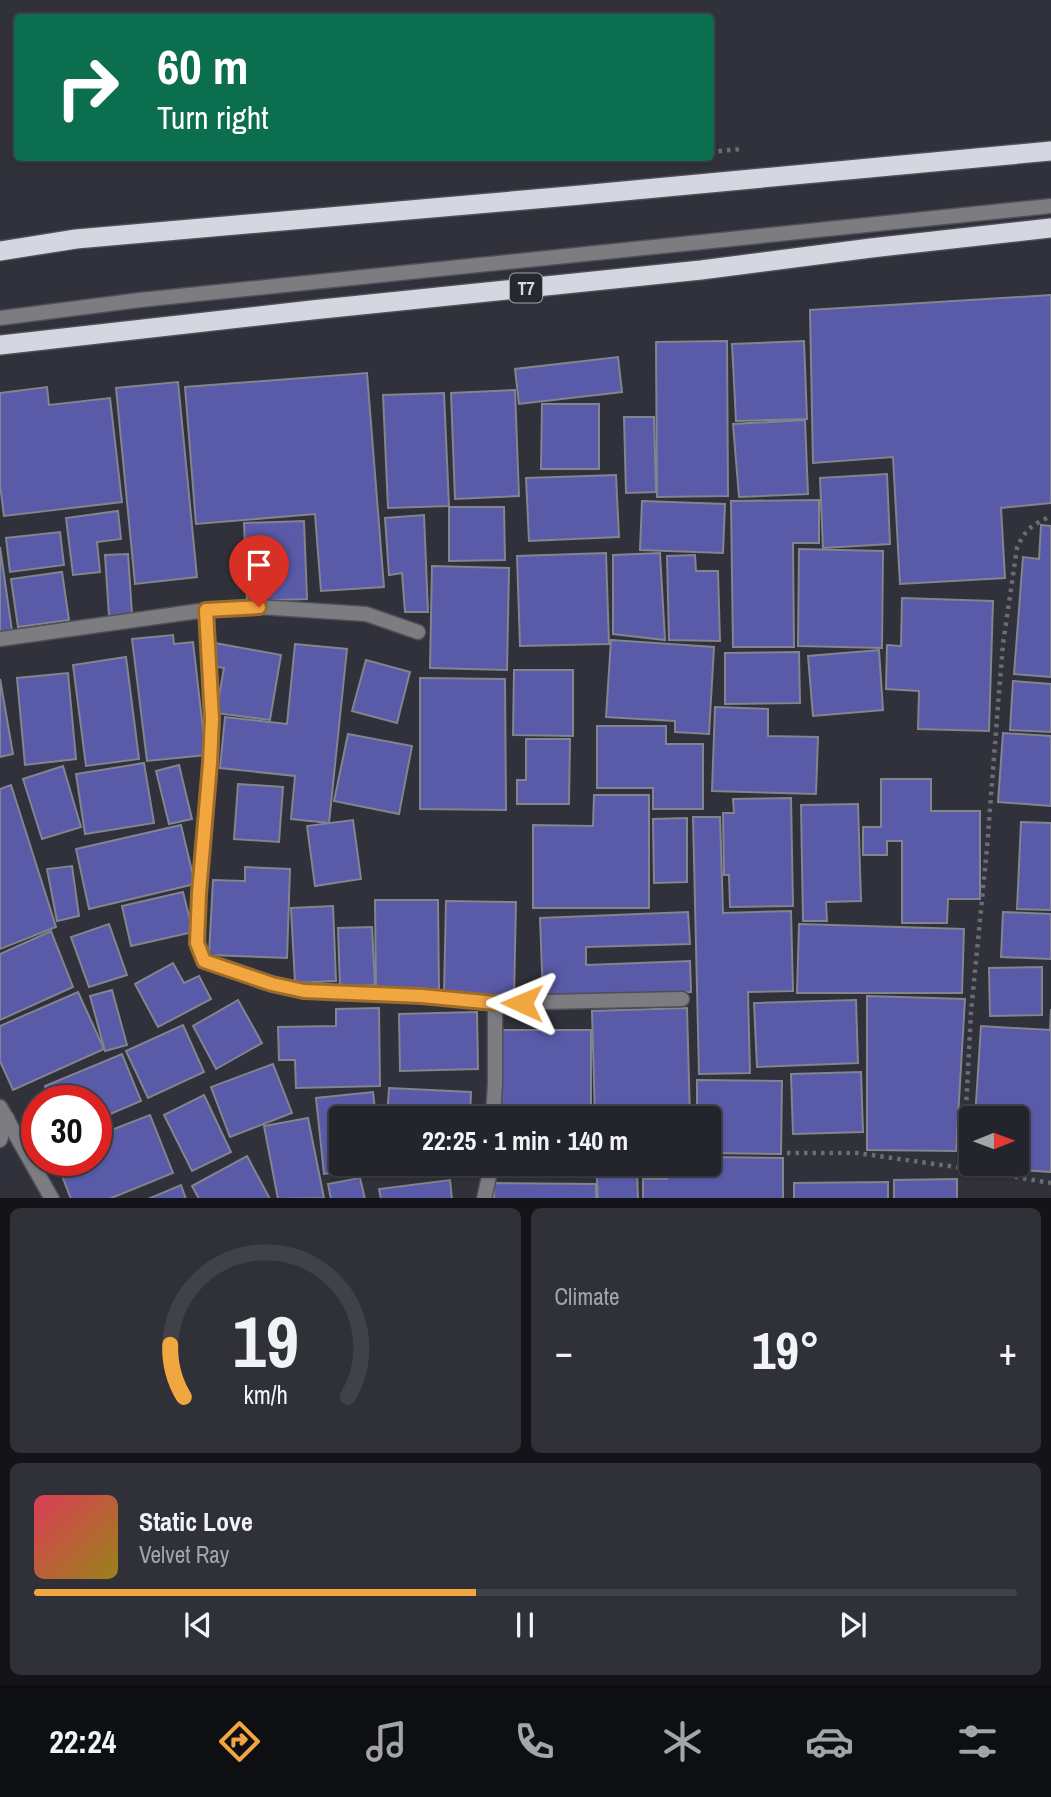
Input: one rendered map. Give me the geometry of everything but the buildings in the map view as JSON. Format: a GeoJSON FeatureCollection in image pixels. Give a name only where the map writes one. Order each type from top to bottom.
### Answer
{"type":"FeatureCollection","features":[{"type":"Feature","properties":{"kind":"highway"},"geometry":{"type":"LineString","coordinates":[[0,251],[76,239],[595,194],[1051,150]]}},
{"type":"Feature","properties":{"kind":"highway","name":"T7"},"geometry":{"type":"LineString","coordinates":[[0,345],[701,270],[1051,228]]}},
{"type":"Feature","properties":{"kind":"street"},"geometry":{"type":"LineString","coordinates":[[0,318],[140,300],[1051,206]]}},
{"type":"Feature","properties":{"kind":"street"},"geometry":{"type":"LineString","coordinates":[[0,639],[206,610],[259,607],[366,614],[418,632]]}},
{"type":"Feature","properties":{"kind":"street"},"geometry":{"type":"LineString","coordinates":[[206,610],[212,719],[197,943],[204,961],[272,984],[304,991],[422,996],[495,1003],[682,999]]}},
{"type":"Feature","properties":{"kind":"street"},"geometry":{"type":"LineString","coordinates":[[494,1106],[495,1003]]}},
{"type":"Feature","properties":{"kind":"street"},"geometry":{"type":"LineString","coordinates":[[0,1140],[3,1112]]}},
{"type":"Feature","properties":{"kind":"street"},"geometry":{"type":"LineString","coordinates":[[3,1112],[51,1198]]}},
{"type":"Feature","properties":{"kind":"street"},"geometry":{"type":"LineString","coordinates":[[484,1198],[490,1176]]}},
{"type":"Feature","properties":{"kind":"path"},"geometry":{"type":"LineString","coordinates":[[966,1106],[971,1012],[1003,644],[1017,548],[1023,534],[1035,523],[1051,516]]}},
{"type":"Feature","properties":{"kind":"path"},"geometry":{"type":"LineString","coordinates":[[787,1153],[857,1153],[959,1167]]}},
{"type":"Feature","properties":{"kind":"path"},"geometry":{"type":"LineString","coordinates":[[1021,1176],[1051,1183]]}},
{"type":"Feature","properties":{"kind":"route"},"geometry":{"type":"LineString","coordinates":[[259,607],[206,610],[212,719],[197,943],[204,961],[272,984],[304,991],[522,1003]]}}]}
